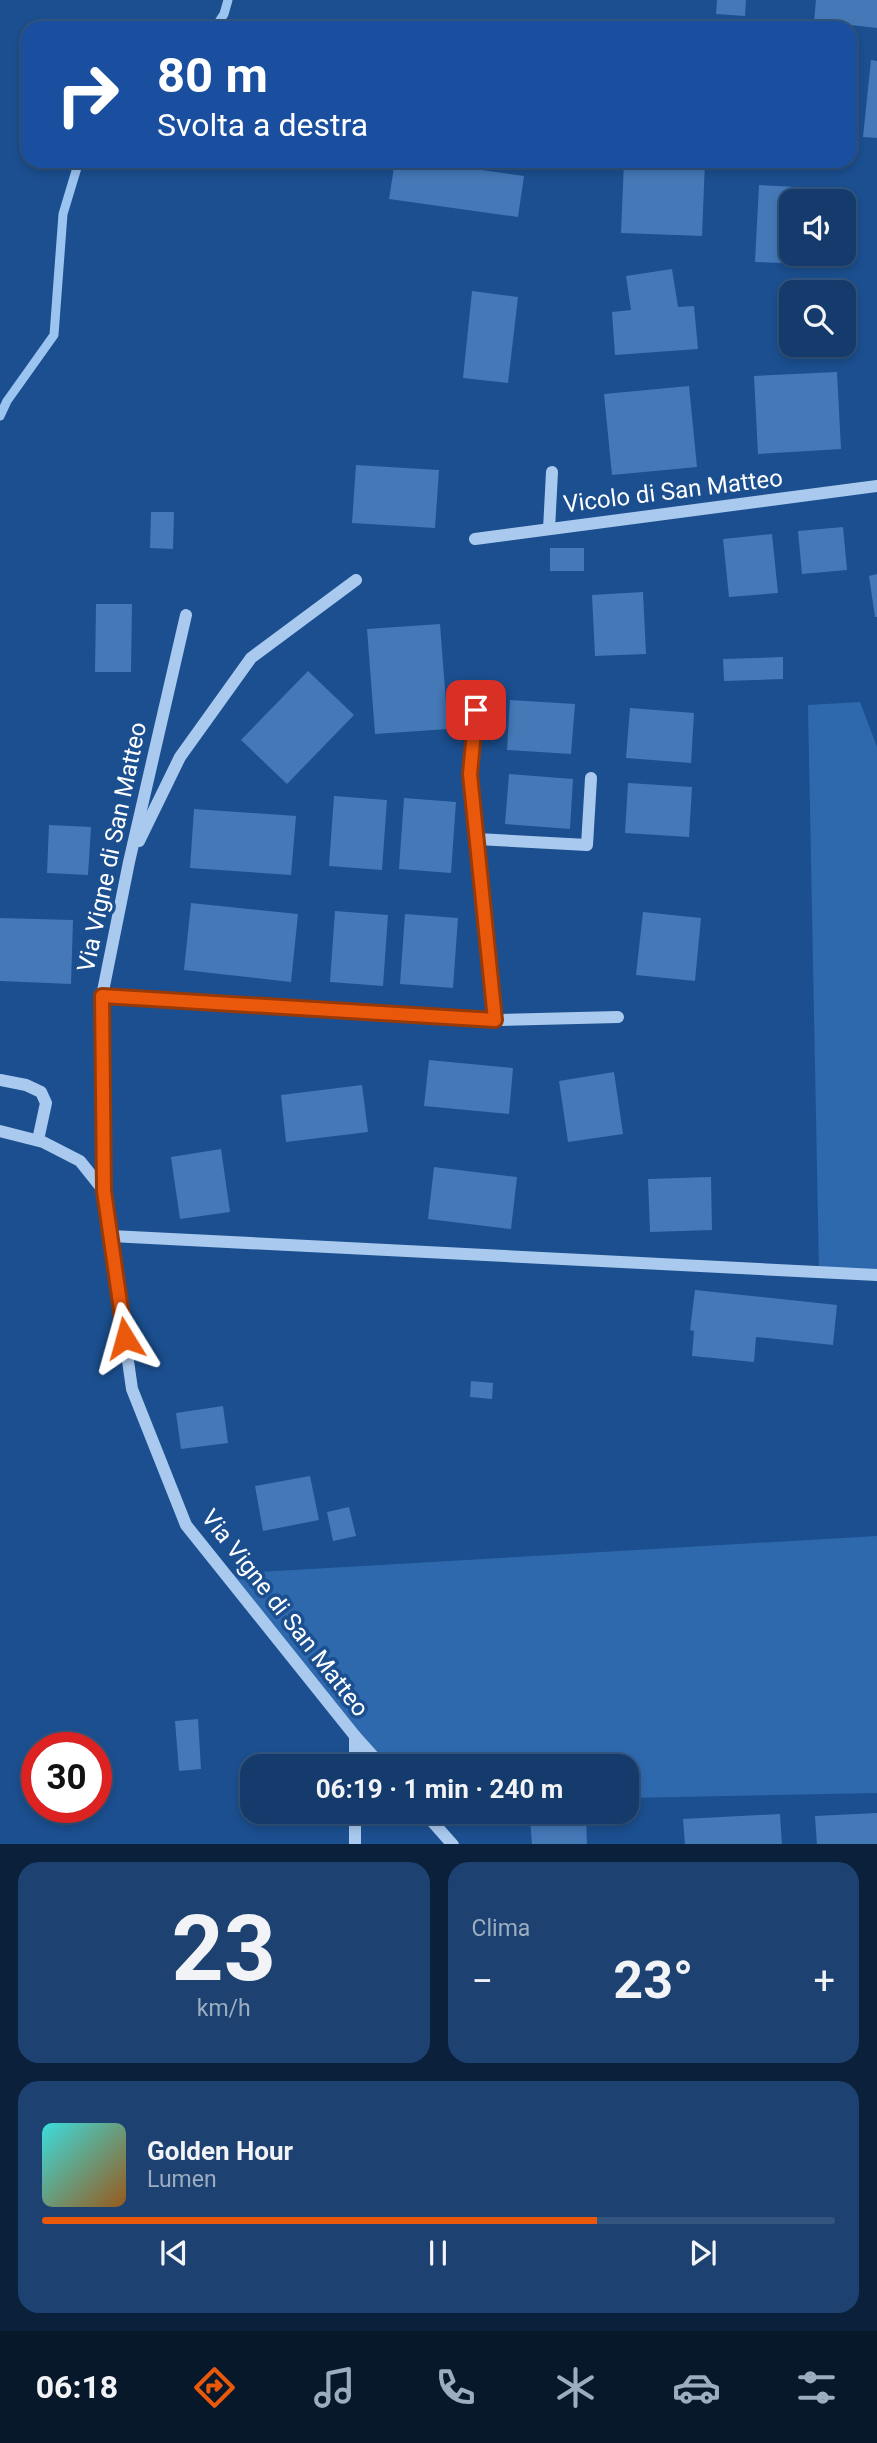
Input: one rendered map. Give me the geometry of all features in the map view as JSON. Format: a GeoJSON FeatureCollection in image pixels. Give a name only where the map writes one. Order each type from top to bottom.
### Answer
{"type":"FeatureCollection","features":[{"type":"Feature","properties":{"kind":"street"},"geometry":{"type":"LineString","coordinates":[[548,529],[552,472]]}},
{"type":"Feature","properties":{"kind":"street","name":"Vicolo di San Matteo"},"geometry":{"type":"LineString","coordinates":[[475,539],[877,486]]}},
{"type":"Feature","properties":{"kind":"street"},"geometry":{"type":"LineString","coordinates":[[129,862],[180,757],[251,658],[356,580]]}},
{"type":"Feature","properties":{"kind":"street","name":"Via Vigne di San Matteo"},"geometry":{"type":"LineString","coordinates":[[186,615],[129,862],[102,996],[104,1191],[132,1390],[186,1524],[371,1754]]}},
{"type":"Feature","properties":{"kind":"street"},"geometry":{"type":"LineString","coordinates":[[477,688],[470,774],[495,1020]]}},
{"type":"Feature","properties":{"kind":"street"},"geometry":{"type":"LineString","coordinates":[[477,838],[587,845],[591,778]]}},
{"type":"Feature","properties":{"kind":"street"},"geometry":{"type":"LineString","coordinates":[[102,996],[495,1020],[618,1017]]}},
{"type":"Feature","properties":{"kind":"street"},"geometry":{"type":"LineString","coordinates":[[0,1080],[26,1085],[41,1092],[46,1103],[38,1140]]}},
{"type":"Feature","properties":{"kind":"street"},"geometry":{"type":"LineString","coordinates":[[0,1131],[38,1140],[80,1161],[104,1191]]}},
{"type":"Feature","properties":{"kind":"street"},"geometry":{"type":"LineString","coordinates":[[111,1236],[877,1275]]}},
{"type":"Feature","properties":{"kind":"street"},"geometry":{"type":"LineString","coordinates":[[355,1737],[355,1754]]}},
{"type":"Feature","properties":{"kind":"street"},"geometry":{"type":"LineString","coordinates":[[355,1824],[355,1844]]}},
{"type":"Feature","properties":{"kind":"street"},"geometry":{"type":"LineString","coordinates":[[435,1824],[453,1844]]}},
{"type":"Feature","properties":{"kind":"shaded area"},"geometry":{"type":"Polygon","coordinates":[[[860,702],[877,747],[877,1275],[819,1272],[808,705],[860,702]]]}},
{"type":"Feature","properties":{"kind":"shaded area"},"geometry":{"type":"Polygon","coordinates":[[[877,1536],[877,1793],[639,1798],[639,1754],[372,1754],[225,1574],[877,1536]]]}},
{"type":"Feature","properties":{"kind":"building"},"geometry":{"type":"Polygon","coordinates":[[[717,0],[746,0],[745,16],[716,14],[717,0]]]}},
{"type":"Feature","properties":{"kind":"building"},"geometry":{"type":"Polygon","coordinates":[[[816,0],[877,0],[877,28],[857,26],[857,21],[814,21],[816,0]]]}},
{"type":"Feature","properties":{"kind":"building"},"geometry":{"type":"Polygon","coordinates":[[[871,60],[877,61],[877,138],[863,137],[871,60]]]}},
{"type":"Feature","properties":{"kind":"building"},"geometry":{"type":"Polygon","coordinates":[[[394,168],[467,168],[524,176],[518,217],[389,199],[394,168]]]}},
{"type":"Feature","properties":{"kind":"building"},"geometry":{"type":"Polygon","coordinates":[[[624,168],[705,168],[702,236],[621,233],[624,168]]]}},
{"type":"Feature","properties":{"kind":"building"},"geometry":{"type":"Polygon","coordinates":[[[759,185],[836,189],[779,189],[779,263],[755,262],[759,185]]]}},
{"type":"Feature","properties":{"kind":"building"},"geometry":{"type":"Polygon","coordinates":[[[672,269],[678,307],[694,306],[698,349],[615,355],[612,312],[631,310],[626,276],[672,269]]]}},
{"type":"Feature","properties":{"kind":"building"},"geometry":{"type":"Polygon","coordinates":[[[472,291],[518,297],[508,383],[463,378],[472,291]]]}},
{"type":"Feature","properties":{"kind":"building"},"geometry":{"type":"Polygon","coordinates":[[[837,372],[841,449],[758,454],[754,376],[837,372]]]}},
{"type":"Feature","properties":{"kind":"building"},"geometry":{"type":"Polygon","coordinates":[[[689,386],[697,467],[612,475],[604,394],[689,386]]]}},
{"type":"Feature","properties":{"kind":"building"},"geometry":{"type":"Polygon","coordinates":[[[356,465],[439,470],[435,528],[352,523],[356,465]]]}},
{"type":"Feature","properties":{"kind":"building"},"geometry":{"type":"Polygon","coordinates":[[[151,512],[174,512],[173,549],[150,548],[151,512]]]}},
{"type":"Feature","properties":{"kind":"building"},"geometry":{"type":"Polygon","coordinates":[[[843,527],[847,570],[802,574],[798,531],[843,527]]]}},
{"type":"Feature","properties":{"kind":"building"},"geometry":{"type":"Polygon","coordinates":[[[772,534],[778,593],[729,597],[723,539],[772,534]]]}},
{"type":"Feature","properties":{"kind":"building"},"geometry":{"type":"Polygon","coordinates":[[[550,548],[584,548],[584,571],[550,571],[550,548]]]}},
{"type":"Feature","properties":{"kind":"building"},"geometry":{"type":"Polygon","coordinates":[[[877,574],[877,617],[875,617],[869,576],[877,574]]]}},
{"type":"Feature","properties":{"kind":"building"},"geometry":{"type":"Polygon","coordinates":[[[643,592],[646,654],[595,656],[592,595],[643,592]]]}},
{"type":"Feature","properties":{"kind":"building"},"geometry":{"type":"Polygon","coordinates":[[[96,604],[132,604],[131,672],[95,672],[96,604]]]}},
{"type":"Feature","properties":{"kind":"building"},"geometry":{"type":"Polygon","coordinates":[[[440,624],[448,729],[375,734],[367,629],[440,624]]]}},
{"type":"Feature","properties":{"kind":"building"},"geometry":{"type":"Polygon","coordinates":[[[783,657],[783,679],[724,681],[723,659],[783,657]]]}},
{"type":"Feature","properties":{"kind":"building"},"geometry":{"type":"Polygon","coordinates":[[[308,671],[354,715],[287,784],[241,740],[308,671]]]}},
{"type":"Feature","properties":{"kind":"building"},"geometry":{"type":"Polygon","coordinates":[[[510,700],[575,704],[571,754],[507,750],[510,700]]]}},
{"type":"Feature","properties":{"kind":"building"},"geometry":{"type":"Polygon","coordinates":[[[630,708],[694,713],[691,763],[626,758],[630,708]]]}},
{"type":"Feature","properties":{"kind":"building"},"geometry":{"type":"Polygon","coordinates":[[[509,774],[573,779],[570,829],[505,824],[509,774]]]}},
{"type":"Feature","properties":{"kind":"building"},"geometry":{"type":"Polygon","coordinates":[[[628,783],[692,787],[689,837],[625,833],[628,783]]]}},
{"type":"Feature","properties":{"kind":"building"},"geometry":{"type":"Polygon","coordinates":[[[334,796],[387,800],[382,870],[329,866],[334,796]]]}},
{"type":"Feature","properties":{"kind":"building"},"geometry":{"type":"Polygon","coordinates":[[[404,798],[456,802],[451,873],[399,869],[404,798]]]}},
{"type":"Feature","properties":{"kind":"building"},"geometry":{"type":"Polygon","coordinates":[[[194,809],[296,816],[291,875],[190,868],[194,809]]]}},
{"type":"Feature","properties":{"kind":"building"},"geometry":{"type":"Polygon","coordinates":[[[49,825],[91,827],[88,875],[47,873],[49,825]]]}},
{"type":"Feature","properties":{"kind":"building"},"geometry":{"type":"Polygon","coordinates":[[[191,903],[298,914],[291,982],[184,970],[191,903]]]}},
{"type":"Feature","properties":{"kind":"building"},"geometry":{"type":"Polygon","coordinates":[[[335,911],[388,915],[383,986],[330,982],[335,911]]]}},
{"type":"Feature","properties":{"kind":"building"},"geometry":{"type":"Polygon","coordinates":[[[643,912],[701,918],[695,981],[636,975],[643,912]]]}},
{"type":"Feature","properties":{"kind":"building"},"geometry":{"type":"Polygon","coordinates":[[[405,914],[458,918],[453,988],[400,984],[405,914]]]}},
{"type":"Feature","properties":{"kind":"building"},"geometry":{"type":"Polygon","coordinates":[[[0,918],[73,920],[71,984],[0,981],[0,918]]]}},
{"type":"Feature","properties":{"kind":"building"},"geometry":{"type":"Polygon","coordinates":[[[429,1060],[513,1068],[509,1114],[424,1106],[429,1060]]]}},
{"type":"Feature","properties":{"kind":"building"},"geometry":{"type":"Polygon","coordinates":[[[614,1072],[623,1134],[568,1142],[559,1081],[614,1072]]]}},
{"type":"Feature","properties":{"kind":"building"},"geometry":{"type":"Polygon","coordinates":[[[362,1085],[368,1132],[286,1142],[281,1095],[362,1085]]]}},
{"type":"Feature","properties":{"kind":"building"},"geometry":{"type":"Polygon","coordinates":[[[221,1149],[230,1212],[180,1219],[171,1157],[221,1149]]]}},
{"type":"Feature","properties":{"kind":"building"},"geometry":{"type":"Polygon","coordinates":[[[434,1167],[517,1177],[511,1229],[428,1219],[434,1167]]]}},
{"type":"Feature","properties":{"kind":"building"},"geometry":{"type":"Polygon","coordinates":[[[711,1177],[712,1230],[650,1232],[648,1179],[711,1177]]]}},
{"type":"Feature","properties":{"kind":"building"},"geometry":{"type":"Polygon","coordinates":[[[695,1290],[837,1305],[833,1345],[756,1337],[754,1362],[692,1356],[694,1331],[690,1330],[695,1290]]]}},
{"type":"Feature","properties":{"kind":"building"},"geometry":{"type":"Polygon","coordinates":[[[471,1381],[493,1383],[492,1399],[470,1397],[471,1381]]]}},
{"type":"Feature","properties":{"kind":"building"},"geometry":{"type":"Polygon","coordinates":[[[223,1406],[228,1443],[181,1449],[176,1413],[223,1406]]]}},
{"type":"Feature","properties":{"kind":"building"},"geometry":{"type":"Polygon","coordinates":[[[310,1476],[319,1520],[263,1531],[255,1486],[310,1476]]]}},
{"type":"Feature","properties":{"kind":"building"},"geometry":{"type":"Polygon","coordinates":[[[349,1507],[356,1536],[333,1541],[327,1512],[349,1507]]]}},
{"type":"Feature","properties":{"kind":"building"},"geometry":{"type":"Polygon","coordinates":[[[198,1719],[201,1769],[179,1771],[175,1721],[198,1719]]]}},
{"type":"Feature","properties":{"kind":"building"},"geometry":{"type":"Polygon","coordinates":[[[877,1813],[877,1844],[817,1844],[815,1816],[877,1813]]]}},
{"type":"Feature","properties":{"kind":"building"},"geometry":{"type":"Polygon","coordinates":[[[780,1814],[782,1844],[685,1844],[683,1819],[780,1814]]]}},
{"type":"Feature","properties":{"kind":"building"},"geometry":{"type":"Polygon","coordinates":[[[530,1824],[586,1824],[587,1844],[532,1844],[530,1824]]]}},
{"type":"Feature","properties":{"kind":"waterway"},"geometry":{"type":"LineString","coordinates":[[220,21],[228,0]]}},
{"type":"Feature","properties":{"kind":"waterway"},"geometry":{"type":"LineString","coordinates":[[0,416],[7,401],[54,335],[63,214],[77,168]]}},
{"type":"Feature","properties":{"kind":"route"},"geometry":{"type":"LineString","coordinates":[[125,1338],[104,1191],[102,996],[495,1020],[470,774],[476,710]]}}]}
